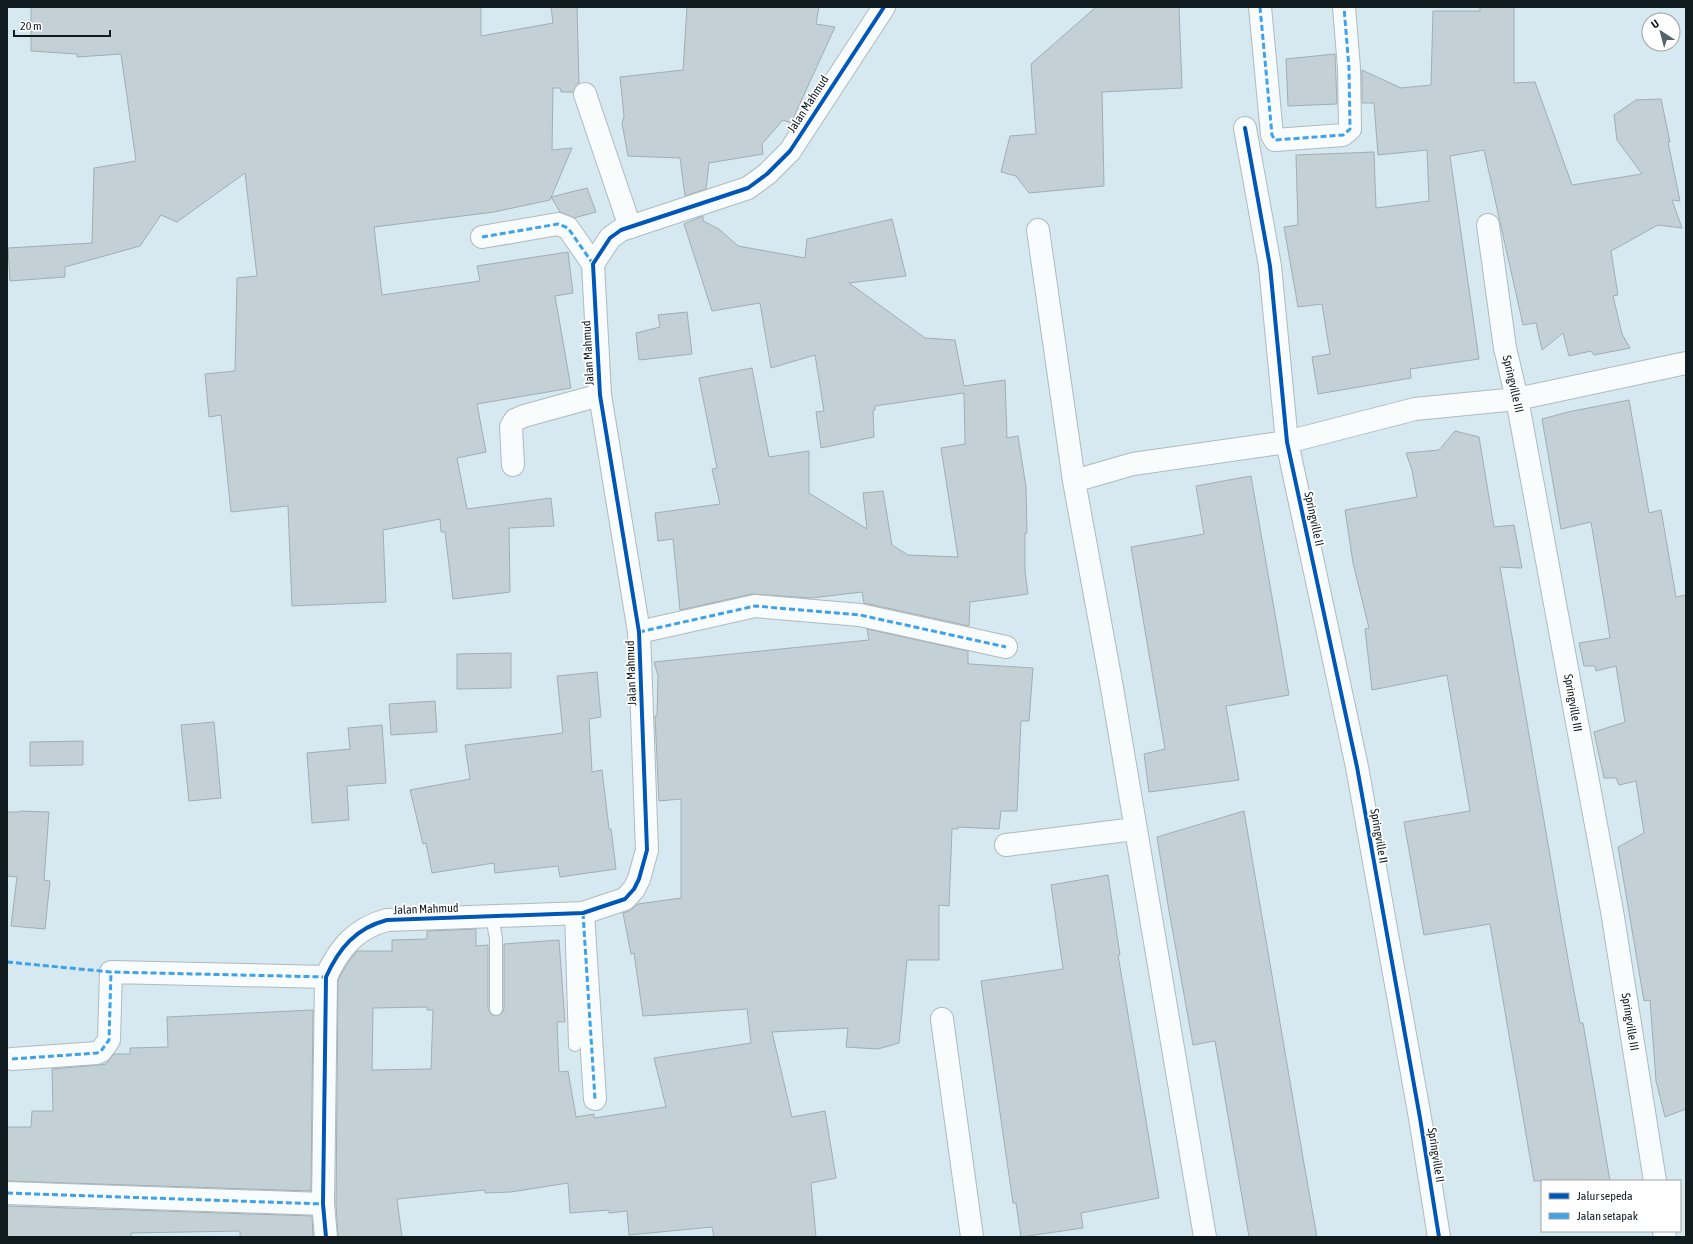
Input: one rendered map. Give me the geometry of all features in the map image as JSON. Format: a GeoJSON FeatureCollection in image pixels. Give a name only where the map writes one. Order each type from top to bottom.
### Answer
{"type":"FeatureCollection","features":[{"type":"Feature","properties":{"kind":"street","name":"Jalan Mahmud"},"geometry":{"type":"LineString","coordinates":[[326,1237],[323,1204],[326,977],[337,954],[344,946],[372,924],[387,920],[577,912],[625,899],[634,889],[644,863],[646,850],[639,632],[600,395],[593,264],[610,238],[630,227],[748,188],[768,174],[790,151],[884,7]]}},
{"type":"Feature","properties":{"kind":"street"},"geometry":{"type":"LineString","coordinates":[[1260,7],[1272,135],[1275,140],[1343,135],[1350,129],[1349,68],[1344,7]]}},
{"type":"Feature","properties":{"kind":"street"},"geometry":{"type":"LineString","coordinates":[[585,94],[630,227]]}},
{"type":"Feature","properties":{"kind":"street","name":"Springville II"},"geometry":{"type":"LineString","coordinates":[[1245,128],[1270,266],[1287,442],[1357,767],[1420,1118],[1439,1237]]}},
{"type":"Feature","properties":{"kind":"street"},"geometry":{"type":"LineString","coordinates":[[482,237],[558,224],[568,228],[593,264]]}},
{"type":"Feature","properties":{"kind":"street","name":"Springville III"},"geometry":{"type":"LineString","coordinates":[[1488,225],[1505,348],[1517,399],[1612,911],[1656,1180]]}},
{"type":"Feature","properties":{"kind":"street"},"geometry":{"type":"LineString","coordinates":[[1038,230],[1074,480],[1112,682],[1135,829],[1205,1237]]}},
{"type":"Feature","properties":{"kind":"street"},"geometry":{"type":"LineString","coordinates":[[1074,480],[1133,464],[1287,442],[1414,409],[1517,399],[1686,363]]}},
{"type":"Feature","properties":{"kind":"street"},"geometry":{"type":"LineString","coordinates":[[513,465],[511,427],[515,420],[524,416],[600,395]]}},
{"type":"Feature","properties":{"kind":"street"},"geometry":{"type":"LineString","coordinates":[[639,632],[755,606],[860,615],[1006,647]]}},
{"type":"Feature","properties":{"kind":"street"},"geometry":{"type":"LineString","coordinates":[[1006,845],[1135,829]]}},
{"type":"Feature","properties":{"kind":"street"},"geometry":{"type":"LineString","coordinates":[[577,912],[595,1099]]}},
{"type":"Feature","properties":{"kind":"street"},"geometry":{"type":"LineString","coordinates":[[12,1059],[97,1053],[101,1051],[109,1040],[111,972],[326,977]]}},
{"type":"Feature","properties":{"kind":"street"},"geometry":{"type":"LineString","coordinates":[[942,1019],[972,1237]]}},
{"type":"Feature","properties":{"kind":"street"},"geometry":{"type":"LineString","coordinates":[[7,1193],[323,1204]]}},
{"type":"Feature","properties":{"kind":"lane"},"geometry":{"type":"LineString","coordinates":[[575,1045],[577,912]]}},
{"type":"Feature","properties":{"kind":"lane"},"geometry":{"type":"LineString","coordinates":[[492,916],[496,939],[496,1009]]}},
{"type":"Feature","properties":{"kind":"building"},"geometry":{"type":"Polygon","coordinates":[[[31,7],[481,7],[481,36],[553,23],[551,7],[577,7],[579,83],[573,92],[561,92],[560,88],[553,88],[552,150],[572,148],[550,200],[494,212],[374,227],[382,295],[480,281],[477,266],[568,252],[573,293],[555,296],[571,388],[477,404],[486,452],[457,458],[467,509],[551,498],[554,526],[509,528],[510,592],[453,599],[445,532],[441,532],[440,519],[383,530],[386,602],[292,606],[288,506],[231,512],[221,415],[209,417],[205,374],[235,371],[237,278],[257,276],[245,173],[177,222],[161,215],[140,246],[65,267],[65,277],[10,281],[8,248],[92,243],[94,168],[136,161],[121,54],[77,57],[77,54],[31,51],[31,7]]]}},
{"type":"Feature","properties":{"kind":"building"},"geometry":{"type":"Polygon","coordinates":[[[687,7],[819,7],[816,24],[835,27],[791,123],[783,120],[762,144],[763,154],[709,163],[706,189],[685,196],[680,158],[628,156],[622,123],[624,116],[620,77],[683,70],[687,7]]]}},
{"type":"Feature","properties":{"kind":"building"},"geometry":{"type":"Polygon","coordinates":[[[1096,7],[1179,7],[1182,88],[1102,92],[1104,186],[1029,193],[1016,176],[1001,172],[1010,136],[1036,134],[1031,64],[1096,7]]]}},
{"type":"Feature","properties":{"kind":"building"},"geometry":{"type":"Polygon","coordinates":[[[1480,7],[1514,7],[1514,83],[1535,82],[1572,185],[1642,174],[1617,140],[1614,115],[1636,100],[1661,99],[1680,201],[1672,200],[1682,228],[1658,225],[1611,251],[1618,295],[1613,296],[1622,334],[1630,348],[1594,355],[1591,351],[1569,356],[1563,333],[1542,350],[1536,323],[1523,325],[1484,150],[1450,156],[1479,359],[1410,369],[1411,378],[1318,394],[1312,357],[1330,354],[1322,304],[1298,307],[1284,227],[1298,225],[1296,155],[1374,152],[1376,208],[1429,201],[1427,150],[1378,155],[1374,103],[1362,103],[1362,70],[1401,88],[1431,85],[1433,11],[1480,11],[1480,7]]]}},
{"type":"Feature","properties":{"kind":"building"},"geometry":{"type":"Polygon","coordinates":[[[1335,54],[1337,104],[1288,106],[1286,59],[1335,54]]]}},
{"type":"Feature","properties":{"kind":"building"},"geometry":{"type":"Polygon","coordinates":[[[587,188],[596,212],[574,218],[560,212],[551,197],[587,188]]]}},
{"type":"Feature","properties":{"kind":"building"},"geometry":{"type":"Polygon","coordinates":[[[703,216],[703,221],[719,229],[738,246],[805,258],[807,239],[892,219],[906,276],[849,283],[925,338],[955,340],[964,386],[1005,380],[1007,438],[1018,436],[1026,487],[1027,533],[1025,533],[1025,571],[1028,594],[970,602],[969,626],[864,603],[862,592],[811,598],[752,594],[680,610],[673,539],[658,541],[655,513],[720,504],[712,469],[717,468],[699,378],[752,368],[769,457],[809,451],[809,493],[867,529],[863,493],[883,491],[892,545],[908,555],[958,557],[941,448],[965,444],[964,393],[875,406],[875,410],[873,410],[874,437],[821,448],[816,412],[824,411],[815,355],[771,368],[760,303],[712,311],[684,224],[703,216]]]}},
{"type":"Feature","properties":{"kind":"building"},"geometry":{"type":"Polygon","coordinates":[[[687,312],[692,354],[639,360],[636,333],[660,327],[658,315],[687,312]]]}},
{"type":"Feature","properties":{"kind":"building"},"geometry":{"type":"Polygon","coordinates":[[[1629,400],[1649,513],[1661,510],[1676,597],[1686,595],[1686,1109],[1665,1117],[1656,1081],[1650,1000],[1644,1001],[1618,847],[1644,833],[1636,781],[1619,785],[1616,778],[1604,778],[1594,732],[1625,722],[1616,666],[1596,671],[1595,666],[1584,666],[1579,643],[1610,638],[1591,522],[1561,529],[1542,419],[1568,412],[1629,400]]]}},
{"type":"Feature","properties":{"kind":"building"},"geometry":{"type":"Polygon","coordinates":[[[1455,431],[1479,437],[1494,527],[1514,525],[1522,568],[1500,567],[1569,965],[1580,1023],[1583,1023],[1610,1180],[1534,1181],[1490,924],[1424,935],[1404,822],[1470,811],[1447,675],[1372,690],[1365,629],[1369,628],[1353,563],[1345,510],[1417,497],[1412,470],[1406,453],[1439,450],[1455,431]]]}},
{"type":"Feature","properties":{"kind":"building"},"geometry":{"type":"Polygon","coordinates":[[[1251,476],[1289,695],[1226,706],[1239,780],[1149,792],[1144,754],[1165,749],[1131,547],[1204,534],[1196,486],[1251,476]]]}},
{"type":"Feature","properties":{"kind":"building"},"geometry":{"type":"Polygon","coordinates":[[[867,629],[968,651],[968,663],[970,664],[1033,668],[1029,721],[1021,721],[1017,811],[1001,811],[999,829],[958,827],[958,829],[952,829],[949,906],[939,905],[939,960],[907,960],[899,1043],[878,1049],[846,1047],[848,1028],[772,1032],[792,1117],[825,1111],[836,1178],[811,1183],[816,1237],[714,1237],[712,1227],[629,1235],[627,1211],[609,1213],[609,1210],[570,1213],[568,1183],[511,1192],[485,1193],[485,1190],[397,1199],[402,1237],[338,1237],[336,1204],[338,980],[347,964],[357,951],[392,951],[392,940],[427,939],[427,931],[476,929],[476,946],[488,945],[488,1009],[492,1015],[496,1016],[502,1013],[504,1009],[504,944],[559,940],[565,1022],[557,1022],[559,1072],[568,1071],[576,1117],[594,1114],[594,1118],[666,1107],[654,1058],[751,1043],[747,1009],[643,1016],[634,953],[631,954],[623,913],[629,911],[638,904],[681,898],[681,799],[659,801],[655,716],[657,716],[658,676],[654,662],[869,640],[867,629]],[[427,1007],[373,1008],[372,1070],[431,1069],[433,1010],[427,1010],[427,1007]]]}},
{"type":"Feature","properties":{"kind":"building"},"geometry":{"type":"Polygon","coordinates":[[[511,653],[511,688],[457,689],[457,654],[511,653]]]}},
{"type":"Feature","properties":{"kind":"building"},"geometry":{"type":"Polygon","coordinates":[[[597,672],[601,717],[589,719],[592,772],[602,770],[609,829],[611,829],[616,869],[560,877],[558,866],[495,873],[494,863],[432,873],[426,843],[423,844],[410,790],[470,779],[465,745],[563,733],[557,676],[597,672]]]}},
{"type":"Feature","properties":{"kind":"building"},"geometry":{"type":"Polygon","coordinates":[[[435,701],[437,732],[391,735],[389,704],[435,701]]]}},
{"type":"Feature","properties":{"kind":"building"},"geometry":{"type":"Polygon","coordinates":[[[214,722],[221,798],[189,801],[181,725],[214,722]]]}},
{"type":"Feature","properties":{"kind":"building"},"geometry":{"type":"Polygon","coordinates":[[[382,725],[386,783],[347,786],[349,820],[312,823],[307,753],[350,749],[348,728],[382,725]]]}},
{"type":"Feature","properties":{"kind":"building"},"geometry":{"type":"Polygon","coordinates":[[[83,741],[83,765],[30,766],[30,742],[83,741]]]}},
{"type":"Feature","properties":{"kind":"building"},"geometry":{"type":"Polygon","coordinates":[[[1244,811],[1317,1237],[1249,1237],[1215,1041],[1193,1045],[1168,905],[1157,837],[1244,811]]]}},
{"type":"Feature","properties":{"kind":"building"},"geometry":{"type":"Polygon","coordinates":[[[7,812],[49,812],[44,880],[50,881],[45,929],[11,926],[17,877],[7,876],[7,812]]]}},
{"type":"Feature","properties":{"kind":"building"},"geometry":{"type":"Polygon","coordinates":[[[1108,875],[1120,955],[1118,955],[1159,1198],[1081,1213],[1083,1228],[1021,1237],[1016,1203],[1013,1203],[981,981],[1063,969],[1051,885],[1108,875]]]}},
{"type":"Feature","properties":{"kind":"building"},"geometry":{"type":"Polygon","coordinates":[[[313,1010],[311,1191],[7,1181],[7,1127],[31,1127],[32,1111],[53,1111],[52,1069],[106,1064],[114,1054],[130,1054],[130,1048],[168,1047],[167,1017],[313,1010]]]}},
{"type":"Feature","properties":{"kind":"building"},"geometry":{"type":"Polygon","coordinates":[[[7,1206],[312,1216],[313,1237],[240,1237],[240,1231],[131,1233],[131,1237],[7,1237],[7,1206]]]}},
{"type":"Feature","properties":{"kind":"marked path"},"geometry":{"type":"LineString","coordinates":[[1260,7],[1272,135],[1275,140],[1343,135],[1350,129],[1349,68],[1344,7]]}},
{"type":"Feature","properties":{"kind":"marked path"},"geometry":{"type":"LineString","coordinates":[[482,237],[558,224],[568,228],[593,264]]}},
{"type":"Feature","properties":{"kind":"marked path"},"geometry":{"type":"LineString","coordinates":[[639,632],[755,606],[860,615],[1006,647]]}},
{"type":"Feature","properties":{"kind":"marked path"},"geometry":{"type":"LineString","coordinates":[[583,913],[595,1099]]}},
{"type":"Feature","properties":{"kind":"marked path"},"geometry":{"type":"LineString","coordinates":[[7,962],[111,972],[326,977]]}},
{"type":"Feature","properties":{"kind":"marked path"},"geometry":{"type":"LineString","coordinates":[[12,1059],[97,1053],[101,1051],[109,1040],[111,972]]}},
{"type":"Feature","properties":{"kind":"marked path"},"geometry":{"type":"LineString","coordinates":[[7,1193],[323,1204]]}},
{"type":"Feature","properties":{"kind":"cycle path"},"geometry":{"type":"LineString","coordinates":[[326,1237],[323,1204],[326,977],[343,948],[366,928],[387,920],[583,913],[625,899],[634,889],[639,879],[647,850],[639,632],[600,395],[593,264],[610,238],[621,230],[748,188],[767,174],[790,151],[884,7]]}},
{"type":"Feature","properties":{"kind":"cycle path"},"geometry":{"type":"LineString","coordinates":[[1245,128],[1270,266],[1287,442],[1357,767],[1420,1118],[1439,1237]]}}]}
